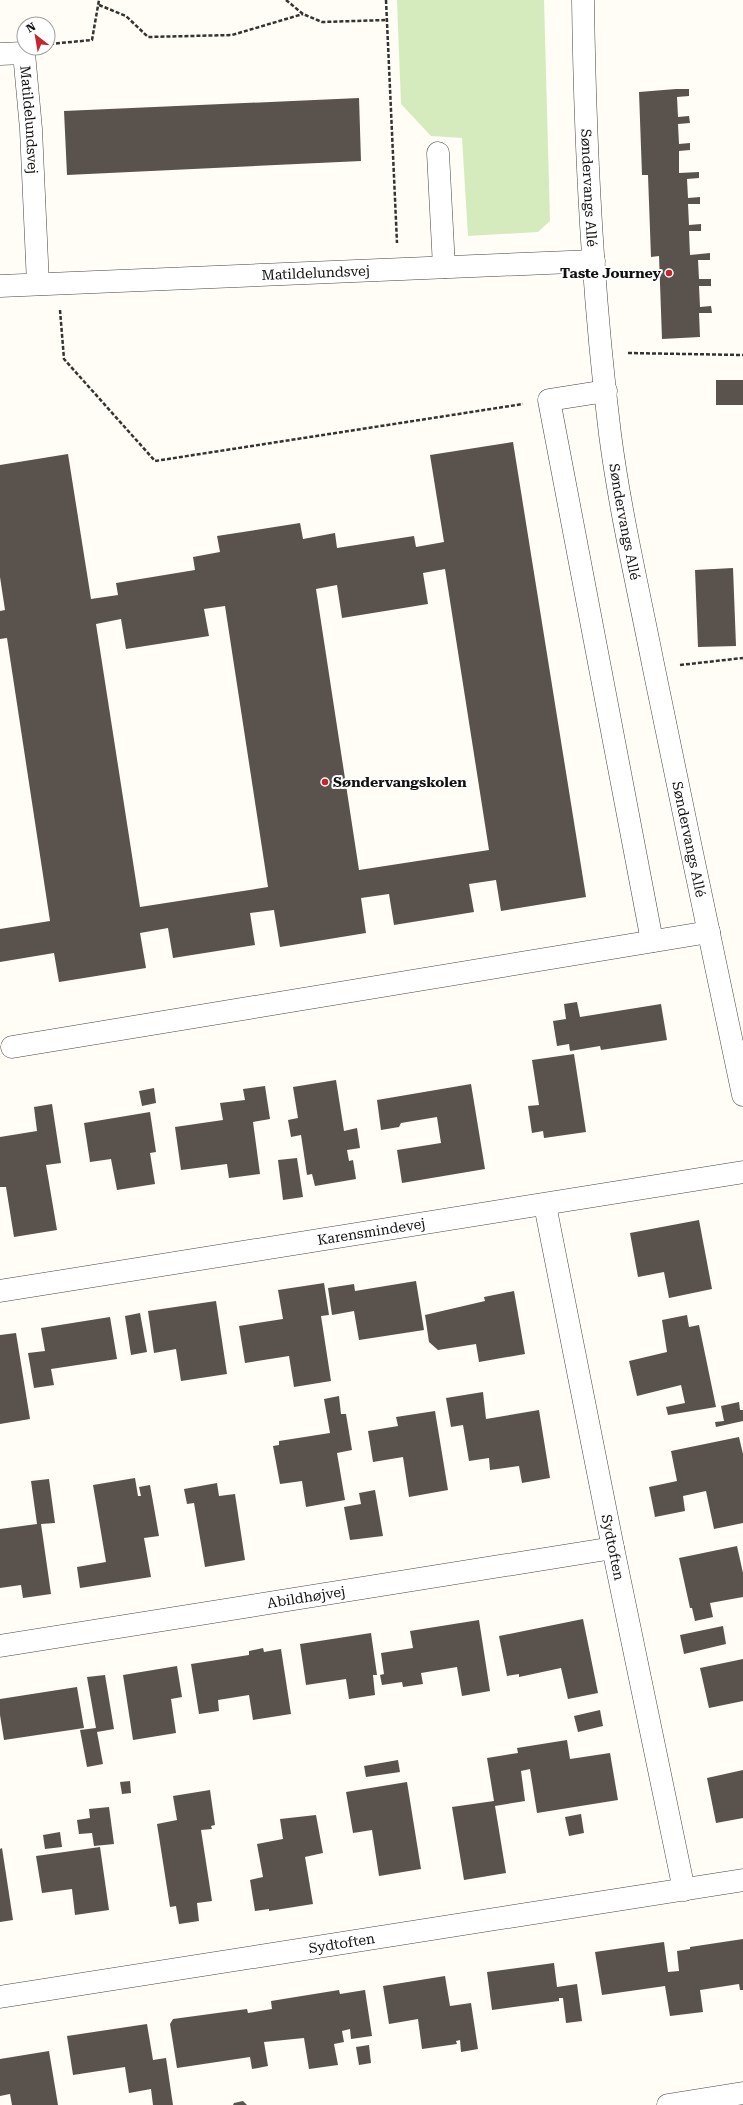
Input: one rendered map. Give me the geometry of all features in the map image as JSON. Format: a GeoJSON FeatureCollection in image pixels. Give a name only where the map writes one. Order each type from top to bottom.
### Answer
{"type":"FeatureCollection","features":[{"type":"Feature","properties":{"kind":"street","name":"Søndervangs Allé"},"geometry":{"type":"LineString","coordinates":[[583,0],[588,152],[594,261],[601,352],[613,450],[654,668],[709,932],[737,1033],[743,1095]]}},
{"type":"Feature","properties":{"kind":"street","name":"Matildelundsvej"},"geometry":{"type":"LineString","coordinates":[[0,54],[24,52],[48,284]]}},
{"type":"Feature","properties":{"kind":"street"},"geometry":{"type":"LineString","coordinates":[[438,153],[444,267]]}},
{"type":"Feature","properties":{"kind":"street","name":"Matildelundsvej"},"geometry":{"type":"LineString","coordinates":[[0,286],[594,261]]}},
{"type":"Feature","properties":{"kind":"street"},"geometry":{"type":"LineString","coordinates":[[606,391],[549,400],[652,941]]}},
{"type":"Feature","properties":{"kind":"street"},"geometry":{"type":"LineString","coordinates":[[12,1047],[709,932]]}},
{"type":"Feature","properties":{"kind":"street","name":"Karensmindevej"},"geometry":{"type":"LineString","coordinates":[[0,1291],[545,1205],[743,1172]]}},
{"type":"Feature","properties":{"kind":"street","name":"Sydtoften"},"geometry":{"type":"LineString","coordinates":[[545,1205],[613,1548],[684,1890]]}},
{"type":"Feature","properties":{"kind":"street","name":"Abildhøjvej"},"geometry":{"type":"LineString","coordinates":[[0,1646],[613,1548]]}},
{"type":"Feature","properties":{"kind":"street","name":"Sydtoften"},"geometry":{"type":"LineString","coordinates":[[0,1997],[743,1880]]}},
{"type":"Feature","properties":{"kind":"street"},"geometry":{"type":"LineString","coordinates":[[668,2105],[743,2093]]}},
{"type":"Feature","properties":{"kind":"path"},"geometry":{"type":"LineString","coordinates":[[56,44],[92,40],[99,5],[98,0]]}},
{"type":"Feature","properties":{"kind":"path"},"geometry":{"type":"LineString","coordinates":[[286,0],[303,14],[322,22],[386,20]]}},
{"type":"Feature","properties":{"kind":"path"},"geometry":{"type":"LineString","coordinates":[[386,0],[399,270]]}},
{"type":"Feature","properties":{"kind":"path"},"geometry":{"type":"LineString","coordinates":[[99,5],[126,16],[148,37],[232,35],[303,14]]}},
{"type":"Feature","properties":{"kind":"path"},"geometry":{"type":"LineString","coordinates":[[48,284],[64,359],[155,462],[549,400]]}},
{"type":"Feature","properties":{"kind":"path"},"geometry":{"type":"LineString","coordinates":[[601,352],[743,355]]}},
{"type":"Feature","properties":{"kind":"path"},"geometry":{"type":"LineString","coordinates":[[654,668],[743,658]]}},
{"type":"Feature","properties":{"kind":"green space"},"geometry":{"type":"Polygon","coordinates":[[[397,0],[544,0],[550,221],[538,232],[468,236],[462,138],[431,136],[401,104],[397,0]]]}},
{"type":"Feature","properties":{"kind":"building"},"geometry":{"type":"Polygon","coordinates":[[[689,89],[689,96],[677,97],[678,117],[689,116],[690,123],[678,124],[679,144],[690,143],[690,150],[679,151],[679,173],[699,172],[699,178],[687,179],[688,198],[700,197],[700,204],[688,204],[689,225],[701,224],[701,231],[689,231],[690,255],[710,253],[710,260],[698,260],[699,279],[711,279],[711,286],[699,286],[700,307],[711,306],[712,313],[699,313],[700,337],[662,339],[659,256],[651,257],[648,175],[642,175],[639,92],[689,89]]]}},
{"type":"Feature","properties":{"kind":"building"},"geometry":{"type":"Polygon","coordinates":[[[359,98],[361,161],[67,175],[64,111],[359,98]]]}},
{"type":"Feature","properties":{"kind":"building"},"geometry":{"type":"Polygon","coordinates":[[[716,380],[743,380],[743,405],[716,405],[716,380]]]}},
{"type":"Feature","properties":{"kind":"building"},"geometry":{"type":"Polygon","coordinates":[[[513,442],[586,897],[501,911],[496,880],[469,884],[474,912],[394,925],[389,894],[361,898],[366,933],[280,947],[274,910],[250,913],[255,945],[173,958],[168,928],[140,933],[146,968],[59,982],[54,953],[0,962],[0,929],[50,921],[7,638],[0,639],[0,611],[5,610],[0,577],[0,465],[68,454],[91,599],[118,595],[116,583],[195,570],[193,557],[220,552],[217,536],[300,523],[303,539],[335,533],[337,548],[414,536],[416,547],[444,542],[430,455],[513,442]],[[445,569],[423,573],[428,604],[342,618],[337,585],[316,589],[359,870],[489,850],[445,569]],[[225,606],[204,609],[209,636],[126,649],[121,619],[96,624],[140,907],[268,887],[225,606]]]}},
{"type":"Feature","properties":{"kind":"building"},"geometry":{"type":"Polygon","coordinates":[[[733,568],[736,646],[698,647],[695,570],[733,568]]]}},
{"type":"Feature","properties":{"kind":"building"},"geometry":{"type":"Polygon","coordinates":[[[577,1002],[580,1017],[661,1004],[667,1040],[601,1050],[600,1046],[570,1051],[569,1044],[557,1046],[553,1021],[566,1019],[564,1004],[577,1002]]]}},
{"type":"Feature","properties":{"kind":"building"},"geometry":{"type":"Polygon","coordinates":[[[574,1054],[586,1132],[544,1138],[543,1131],[532,1133],[528,1106],[539,1105],[532,1060],[574,1054]]]}},
{"type":"Feature","properties":{"kind":"building"},"geometry":{"type":"Polygon","coordinates":[[[336,1080],[344,1131],[357,1128],[360,1148],[347,1150],[349,1161],[353,1160],[356,1179],[315,1186],[312,1174],[307,1175],[301,1135],[291,1137],[288,1120],[298,1118],[293,1087],[336,1080]]]}},
{"type":"Feature","properties":{"kind":"building"},"geometry":{"type":"Polygon","coordinates":[[[471,1084],[485,1169],[402,1183],[397,1150],[441,1143],[437,1117],[401,1123],[399,1127],[381,1130],[377,1100],[471,1084]]]}},
{"type":"Feature","properties":{"kind":"building"},"geometry":{"type":"Polygon","coordinates":[[[265,1086],[270,1119],[253,1122],[260,1174],[229,1178],[227,1164],[181,1170],[175,1127],[223,1120],[220,1103],[245,1100],[243,1089],[265,1086]]]}},
{"type":"Feature","properties":{"kind":"building"},"geometry":{"type":"Polygon","coordinates":[[[154,1088],[156,1103],[142,1106],[139,1091],[154,1088]]]}},
{"type":"Feature","properties":{"kind":"building"},"geometry":{"type":"Polygon","coordinates":[[[52,1104],[61,1163],[46,1165],[57,1230],[14,1237],[6,1187],[0,1187],[0,1137],[37,1131],[34,1107],[52,1104]]]}},
{"type":"Feature","properties":{"kind":"building"},"geometry":{"type":"Polygon","coordinates":[[[150,1112],[156,1152],[150,1153],[155,1184],[117,1190],[111,1159],[90,1162],[84,1123],[150,1112]]]}},
{"type":"Feature","properties":{"kind":"building"},"geometry":{"type":"Polygon","coordinates":[[[297,1158],[303,1197],[283,1200],[278,1160],[297,1158]]]}},
{"type":"Feature","properties":{"kind":"building"},"geometry":{"type":"Polygon","coordinates":[[[699,1220],[712,1289],[669,1298],[664,1272],[638,1277],[630,1233],[699,1220]]]}},
{"type":"Feature","properties":{"kind":"building"},"geometry":{"type":"Polygon","coordinates":[[[416,1281],[424,1330],[359,1340],[354,1311],[332,1315],[328,1288],[354,1284],[355,1291],[416,1281]]]}},
{"type":"Feature","properties":{"kind":"building"},"geometry":{"type":"Polygon","coordinates":[[[324,1283],[329,1315],[321,1316],[331,1381],[294,1387],[289,1356],[245,1363],[239,1326],[283,1319],[278,1290],[324,1283]]]}},
{"type":"Feature","properties":{"kind":"building"},"geometry":{"type":"Polygon","coordinates":[[[514,1291],[525,1354],[479,1362],[476,1344],[438,1350],[429,1342],[425,1315],[485,1301],[484,1297],[514,1291]]]}},
{"type":"Feature","properties":{"kind":"building"},"geometry":{"type":"Polygon","coordinates":[[[216,1301],[227,1374],[181,1381],[176,1349],[154,1353],[148,1311],[216,1301]]]}},
{"type":"Feature","properties":{"kind":"building"},"geometry":{"type":"Polygon","coordinates":[[[140,1313],[147,1352],[131,1355],[125,1316],[140,1313]]]}},
{"type":"Feature","properties":{"kind":"building"},"geometry":{"type":"Polygon","coordinates":[[[687,1315],[689,1327],[699,1325],[716,1407],[668,1415],[666,1407],[685,1403],[681,1385],[637,1396],[629,1361],[667,1352],[662,1320],[687,1315]]]}},
{"type":"Feature","properties":{"kind":"building"},"geometry":{"type":"Polygon","coordinates":[[[110,1317],[117,1359],[51,1369],[54,1385],[34,1388],[28,1353],[45,1351],[41,1328],[110,1317]]]}},
{"type":"Feature","properties":{"kind":"building"},"geometry":{"type":"Polygon","coordinates":[[[16,1333],[30,1419],[0,1424],[0,1335],[16,1333]]]}},
{"type":"Feature","properties":{"kind":"building"},"geometry":{"type":"Polygon","coordinates":[[[483,1392],[486,1419],[539,1410],[550,1478],[522,1483],[519,1466],[490,1470],[489,1458],[469,1461],[463,1425],[451,1427],[446,1398],[483,1392]]]}},
{"type":"Feature","properties":{"kind":"building"},"geometry":{"type":"Polygon","coordinates":[[[339,1396],[341,1414],[346,1414],[352,1450],[337,1453],[345,1500],[306,1507],[302,1481],[280,1484],[273,1446],[279,1445],[279,1441],[330,1433],[324,1399],[339,1396]]]}},
{"type":"Feature","properties":{"kind":"building"},"geometry":{"type":"Polygon","coordinates":[[[739,1402],[740,1410],[743,1410],[743,1421],[716,1427],[715,1422],[724,1421],[721,1406],[739,1402]]]}},
{"type":"Feature","properties":{"kind":"building"},"geometry":{"type":"Polygon","coordinates":[[[435,1411],[448,1490],[409,1497],[403,1457],[373,1462],[368,1431],[398,1426],[396,1417],[435,1411]]]}},
{"type":"Feature","properties":{"kind":"building"},"geometry":{"type":"Polygon","coordinates":[[[739,1437],[743,1454],[743,1523],[714,1529],[706,1491],[683,1496],[685,1511],[655,1517],[649,1487],[677,1481],[671,1451],[739,1437]]]}},
{"type":"Feature","properties":{"kind":"building"},"geometry":{"type":"Polygon","coordinates":[[[135,1478],[138,1496],[141,1496],[139,1487],[150,1485],[159,1536],[144,1538],[151,1577],[80,1588],[77,1567],[106,1562],[93,1485],[135,1478]]]}},
{"type":"Feature","properties":{"kind":"building"},"geometry":{"type":"Polygon","coordinates":[[[49,1479],[55,1523],[41,1524],[51,1594],[23,1598],[21,1585],[0,1588],[0,1529],[37,1524],[31,1481],[49,1479]]]}},
{"type":"Feature","properties":{"kind":"building"},"geometry":{"type":"Polygon","coordinates":[[[217,1483],[219,1496],[235,1494],[245,1560],[205,1567],[194,1503],[187,1504],[184,1489],[217,1483]]]}},
{"type":"Feature","properties":{"kind":"building"},"geometry":{"type":"Polygon","coordinates":[[[375,1490],[383,1536],[350,1540],[344,1507],[361,1504],[359,1493],[375,1490]]]}},
{"type":"Feature","properties":{"kind":"building"},"geometry":{"type":"Polygon","coordinates":[[[737,1546],[743,1573],[743,1597],[710,1603],[713,1617],[695,1621],[692,1608],[690,1608],[679,1558],[737,1546]]]}},
{"type":"Feature","properties":{"kind":"building"},"geometry":{"type":"Polygon","coordinates":[[[583,1619],[598,1693],[568,1699],[561,1668],[519,1677],[519,1674],[507,1676],[499,1636],[583,1619]]]}},
{"type":"Feature","properties":{"kind":"building"},"geometry":{"type":"Polygon","coordinates":[[[479,1620],[490,1691],[462,1696],[457,1667],[421,1673],[423,1684],[403,1687],[402,1682],[382,1685],[380,1675],[384,1674],[381,1653],[413,1648],[410,1631],[479,1620]]]}},
{"type":"Feature","properties":{"kind":"building"},"geometry":{"type":"Polygon","coordinates":[[[723,1626],[726,1644],[684,1654],[680,1635],[723,1626]]]}},
{"type":"Feature","properties":{"kind":"building"},"geometry":{"type":"Polygon","coordinates":[[[371,1633],[377,1675],[373,1675],[375,1695],[349,1699],[346,1679],[306,1685],[300,1644],[371,1633]]]}},
{"type":"Feature","properties":{"kind":"building"},"geometry":{"type":"Polygon","coordinates":[[[263,1648],[264,1652],[281,1649],[291,1714],[253,1720],[249,1695],[218,1700],[219,1711],[199,1714],[191,1664],[249,1655],[249,1651],[263,1648]]]}},
{"type":"Feature","properties":{"kind":"building"},"geometry":{"type":"Polygon","coordinates":[[[743,1659],[743,1701],[709,1708],[700,1668],[743,1659]]]}},
{"type":"Feature","properties":{"kind":"building"},"geometry":{"type":"Polygon","coordinates":[[[177,1666],[182,1697],[171,1699],[176,1733],[133,1740],[123,1675],[177,1666]]]}},
{"type":"Feature","properties":{"kind":"building"},"geometry":{"type":"Polygon","coordinates":[[[105,1675],[114,1729],[97,1732],[103,1764],[87,1767],[80,1730],[96,1728],[87,1677],[105,1675]]]}},
{"type":"Feature","properties":{"kind":"building"},"geometry":{"type":"Polygon","coordinates":[[[77,1687],[84,1728],[4,1740],[0,1715],[0,1699],[77,1687]]]}},
{"type":"Feature","properties":{"kind":"building"},"geometry":{"type":"Polygon","coordinates":[[[600,1710],[603,1726],[578,1732],[574,1716],[600,1710]]]}},
{"type":"Feature","properties":{"kind":"building"},"geometry":{"type":"Polygon","coordinates":[[[567,1740],[570,1759],[610,1753],[618,1800],[537,1813],[530,1769],[521,1771],[525,1801],[495,1806],[506,1873],[464,1880],[452,1807],[494,1801],[487,1758],[518,1753],[517,1748],[567,1740]]]}},
{"type":"Feature","properties":{"kind":"building"},"geometry":{"type":"Polygon","coordinates":[[[398,1760],[400,1772],[366,1777],[364,1766],[398,1760]]]}},
{"type":"Feature","properties":{"kind":"building"},"geometry":{"type":"Polygon","coordinates":[[[743,1770],[743,1818],[716,1823],[707,1778],[743,1770]]]}},
{"type":"Feature","properties":{"kind":"building"},"geometry":{"type":"Polygon","coordinates":[[[130,1781],[131,1793],[122,1794],[120,1782],[130,1781]]]}},
{"type":"Feature","properties":{"kind":"building"},"geometry":{"type":"Polygon","coordinates":[[[407,1782],[421,1869],[379,1876],[372,1830],[353,1833],[346,1792],[407,1782]]]}},
{"type":"Feature","properties":{"kind":"building"},"geometry":{"type":"Polygon","coordinates":[[[210,1790],[215,1825],[211,1826],[212,1829],[201,1830],[212,1901],[197,1903],[199,1921],[179,1924],[176,1906],[170,1907],[157,1824],[177,1820],[173,1796],[210,1790]]]}},
{"type":"Feature","properties":{"kind":"building"},"geometry":{"type":"Polygon","coordinates":[[[109,1807],[114,1844],[94,1846],[92,1833],[79,1834],[77,1820],[90,1818],[89,1809],[109,1807]]]}},
{"type":"Feature","properties":{"kind":"building"},"geometry":{"type":"Polygon","coordinates":[[[581,1814],[584,1833],[569,1836],[565,1817],[581,1814]]]}},
{"type":"Feature","properties":{"kind":"building"},"geometry":{"type":"Polygon","coordinates":[[[316,1815],[323,1853],[305,1857],[313,1904],[269,1911],[269,1909],[255,1911],[250,1880],[263,1877],[257,1844],[283,1839],[280,1819],[316,1815]]]}},
{"type":"Feature","properties":{"kind":"building"},"geometry":{"type":"Polygon","coordinates":[[[60,1832],[62,1847],[45,1849],[43,1835],[60,1832]]]}},
{"type":"Feature","properties":{"kind":"building"},"geometry":{"type":"Polygon","coordinates":[[[100,1847],[109,1910],[75,1915],[72,1889],[42,1893],[36,1856],[100,1847]]]}},
{"type":"Feature","properties":{"kind":"building"},"geometry":{"type":"Polygon","coordinates":[[[2,1848],[13,1920],[0,1922],[0,1849],[2,1848]]]}},
{"type":"Feature","properties":{"kind":"building"},"geometry":{"type":"Polygon","coordinates":[[[743,1939],[743,1990],[740,1990],[739,1984],[700,1990],[703,2012],[670,2016],[665,1986],[602,1995],[595,1952],[664,1942],[668,1972],[679,1971],[677,1951],[690,1949],[690,1947],[743,1939]]]}},
{"type":"Feature","properties":{"kind":"building"},"geometry":{"type":"Polygon","coordinates":[[[554,1963],[557,1987],[577,1984],[582,2021],[566,2023],[563,1998],[559,1998],[559,2001],[492,2010],[487,1972],[554,1963]]]}},
{"type":"Feature","properties":{"kind":"building"},"geometry":{"type":"Polygon","coordinates":[[[445,1976],[450,2006],[471,2003],[478,2049],[461,2052],[460,2040],[456,2041],[457,2044],[422,2049],[418,2019],[389,2024],[383,1986],[445,1976]]]}},
{"type":"Feature","properties":{"kind":"building"},"geometry":{"type":"Polygon","coordinates":[[[339,1990],[340,1994],[365,1990],[372,2036],[351,2039],[350,2029],[342,2031],[344,2042],[334,2044],[338,2065],[309,2069],[304,2038],[264,2042],[268,2066],[252,2069],[250,2057],[177,2068],[170,2024],[173,2019],[247,2009],[248,2013],[272,2009],[271,2001],[339,1990]]]}},
{"type":"Feature","properties":{"kind":"building"},"geometry":{"type":"Polygon","coordinates":[[[147,2024],[153,2060],[166,2058],[173,2105],[153,2105],[151,2089],[129,2093],[125,2067],[73,2075],[67,2036],[147,2024]]]}},
{"type":"Feature","properties":{"kind":"building"},"geometry":{"type":"Polygon","coordinates":[[[369,2045],[371,2063],[359,2065],[356,2047],[369,2045]]]}},
{"type":"Feature","properties":{"kind":"building"},"geometry":{"type":"Polygon","coordinates":[[[49,2051],[58,2105],[12,2105],[10,2094],[0,2096],[0,2059],[49,2051]]]}},
{"type":"Feature","properties":{"kind":"building"},"geometry":{"type":"Polygon","coordinates":[[[243,2101],[247,2105],[233,2105],[234,2103],[243,2101]]]}},
{"type":"Feature","properties":{"kind":"place","name":"Taste Journey"},"geometry":{"type":"Point","coordinates":[669,273]}},
{"type":"Feature","properties":{"kind":"place","name":"Søndervangskolen"},"geometry":{"type":"Point","coordinates":[325,782]}}]}
